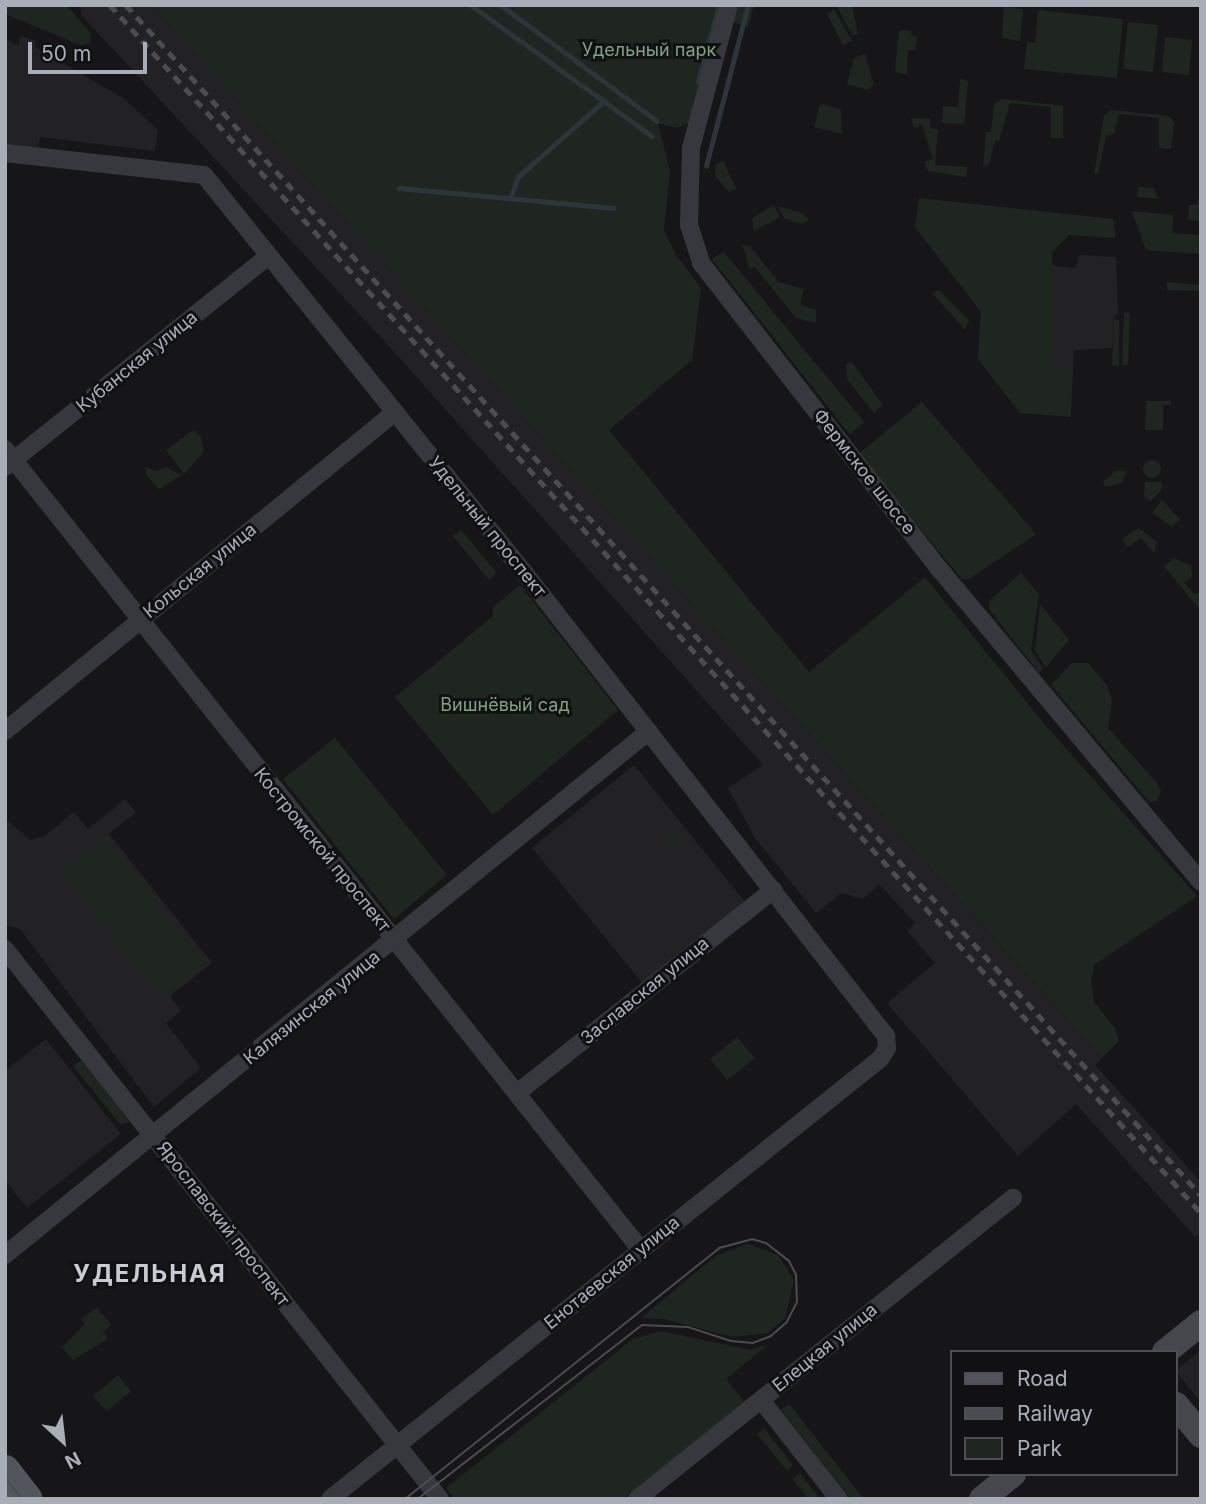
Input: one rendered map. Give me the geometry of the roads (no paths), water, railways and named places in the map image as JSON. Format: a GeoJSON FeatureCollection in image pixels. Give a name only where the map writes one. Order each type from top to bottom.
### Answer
{"type":"FeatureCollection","features":[{"type":"Feature","properties":{"kind":"main road"},"geometry":{"type":"LineString","coordinates":[[5,1470],[28,1499]]}},
{"type":"Feature","properties":{"kind":"street","name":"Фермское шоссе"},"geometry":{"type":"LineString","coordinates":[[729,5],[691,148],[689,225],[701,262],[942,571],[1201,882]]}},
{"type":"Feature","properties":{"kind":"street","name":"Удельный проспект"},"geometry":{"type":"LineString","coordinates":[[5,153],[198,171],[395,412],[649,731],[888,1042]]}},
{"type":"Feature","properties":{"kind":"street","name":"Кубанская улица"},"geometry":{"type":"LineString","coordinates":[[8,459],[268,256]]}},
{"type":"Feature","properties":{"kind":"street","name":"Кольская улица"},"geometry":{"type":"LineString","coordinates":[[5,730],[395,412]]}},
{"type":"Feature","properties":{"kind":"street","name":"Костромской проспект"},"geometry":{"type":"LineString","coordinates":[[8,459],[642,1250]]}},
{"type":"Feature","properties":{"kind":"street","name":"Калязинская улица"},"geometry":{"type":"LineString","coordinates":[[5,1255],[395,941],[649,731]]}},
{"type":"Feature","properties":{"kind":"street","name":"Заславская улица"},"geometry":{"type":"LineString","coordinates":[[517,1093],[773,890]]}},
{"type":"Feature","properties":{"kind":"street","name":"Ярославский проспект"},"geometry":{"type":"LineString","coordinates":[[5,949],[440,1499]]}},
{"type":"Feature","properties":{"kind":"street","name":"Енотаевская улица"},"geometry":{"type":"LineString","coordinates":[[330,1499],[880,1059],[888,1042]]}},
{"type":"Feature","properties":{"kind":"street","name":"Елецкая улица"},"geometry":{"type":"LineString","coordinates":[[637,1499],[1013,1198]]}},
{"type":"Feature","properties":{"kind":"street"},"geometry":{"type":"LineString","coordinates":[[1167,1350],[1201,1323]]}},
{"type":"Feature","properties":{"kind":"street"},"geometry":{"type":"LineString","coordinates":[[761,1400],[839,1499]]}},
{"type":"Feature","properties":{"kind":"street"},"geometry":{"type":"LineString","coordinates":[[1178,1407],[1201,1435]]}},
{"type":"Feature","properties":{"kind":"street"},"geometry":{"type":"LineString","coordinates":[[982,1499],[1011,1476]]}},
{"type":"Feature","properties":{"kind":"waterway"},"geometry":{"type":"LineString","coordinates":[[471,5],[652,136]]}},
{"type":"Feature","properties":{"kind":"waterway"},"geometry":{"type":"LineString","coordinates":[[501,5],[657,121]]}},
{"type":"Feature","properties":{"kind":"waterway"},"geometry":{"type":"LineString","coordinates":[[698,82],[719,5]]}},
{"type":"Feature","properties":{"kind":"waterway"},"geometry":{"type":"LineString","coordinates":[[706,166],[748,5]]}},
{"type":"Feature","properties":{"kind":"waterway"},"geometry":{"type":"LineString","coordinates":[[510,199],[518,177],[604,101]]}},
{"type":"Feature","properties":{"kind":"waterway"},"geometry":{"type":"LineString","coordinates":[[399,188],[613,208]]}},
{"type":"Feature","properties":{"kind":"tram line"},"geometry":{"type":"LineString","coordinates":[[405,1499],[719,1248],[752,1239],[766,1243],[789,1261],[796,1275],[797,1302],[787,1322],[771,1336],[753,1343],[731,1341],[688,1327],[642,1325],[418,1499]]}},
{"type":"Feature","properties":{"kind":"tram line"},"geometry":{"type":"LineString","coordinates":[[5,1478],[22,1499]]}},
{"type":"Feature","properties":{"kind":"railway"},"geometry":{"type":"LineString","coordinates":[[110,5],[1201,1213]]}},
{"type":"Feature","properties":{"kind":"railway"},"geometry":{"type":"LineString","coordinates":[[126,5],[1201,1195]]}},
{"type":"Feature","properties":{"kind":"district","name":"УДЕЛЬНАЯ"},"geometry":{"type":"Point","coordinates":[150,1274]}},
{"type":"Feature","properties":{"kind":"park label","name":"Удельный парк"},"geometry":{"type":"Point","coordinates":[649,50]}},
{"type":"Feature","properties":{"kind":"park label","name":"Вишнёвый сад"},"geometry":{"type":"Point","coordinates":[505,705]}}]}
